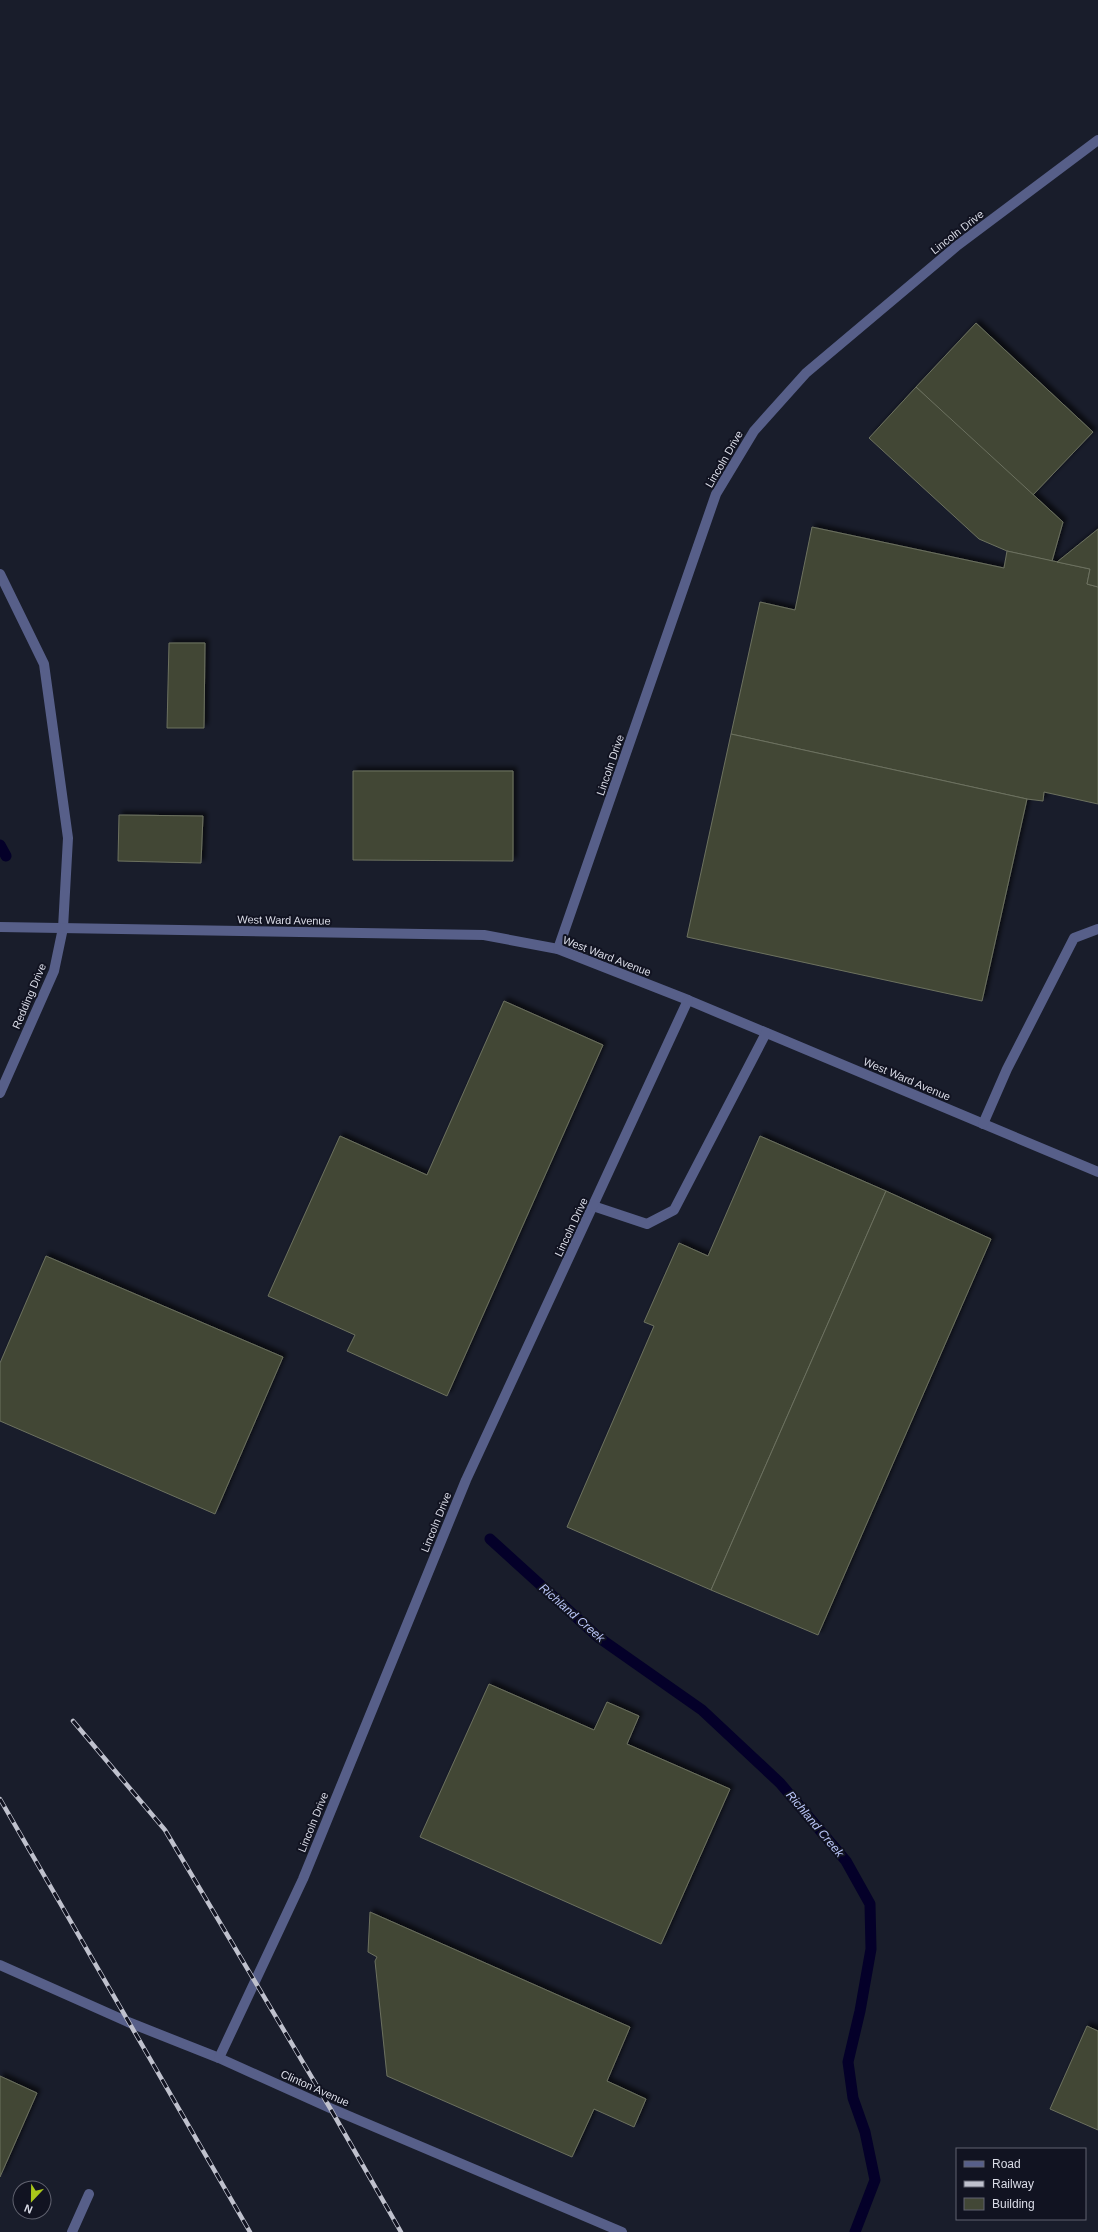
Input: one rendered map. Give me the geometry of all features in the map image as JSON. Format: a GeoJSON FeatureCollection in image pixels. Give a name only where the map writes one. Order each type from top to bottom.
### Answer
{"type":"FeatureCollection","features":[{"type":"Feature","properties":{"kind":"street","name":"Lincoln Drive"},"geometry":{"type":"LineString","coordinates":[[558,949],[716,494],[754,432],[806,373],[958,245],[1098,140]]}},
{"type":"Feature","properties":{"kind":"street","name":"Redding Drive"},"geometry":{"type":"LineString","coordinates":[[0,574],[44,664],[68,838],[63,928],[54,971],[0,1093]]}},
{"type":"Feature","properties":{"kind":"street","name":"West Ward Avenue"},"geometry":{"type":"LineString","coordinates":[[0,928],[484,935],[558,949],[688,1000],[1098,1172]]}},
{"type":"Feature","properties":{"kind":"street"},"geometry":{"type":"LineString","coordinates":[[983,1124],[1006,1069],[1074,938],[1098,929]]}},
{"type":"Feature","properties":{"kind":"street","name":"Lincoln Drive"},"geometry":{"type":"LineString","coordinates":[[219,2058],[303,1879],[466,1480],[688,1000]]}},
{"type":"Feature","properties":{"kind":"street"},"geometry":{"type":"LineString","coordinates":[[594,1206],[647,1224],[674,1210],[766,1033]]}},
{"type":"Feature","properties":{"kind":"street","name":"Clinton Avenue"},"geometry":{"type":"LineString","coordinates":[[0,1965],[128,2022],[219,2058],[330,2108],[622,2232]]}},
{"type":"Feature","properties":{"kind":"street"},"geometry":{"type":"LineString","coordinates":[[72,2232],[89,2194]]}},
{"type":"Feature","properties":{"kind":"building"},"geometry":{"type":"Polygon","coordinates":[[[976,323],[1093,432],[1032,496],[916,387],[976,323]]]}},
{"type":"Feature","properties":{"kind":"building"},"geometry":{"type":"Polygon","coordinates":[[[916,387],[1063,522],[1052,561],[1007,551],[979,539],[869,438],[916,387]]]}},
{"type":"Feature","properties":{"kind":"building"},"geometry":{"type":"Polygon","coordinates":[[[812,527],[1004,568],[1007,551],[1090,569],[1087,584],[1098,587],[1098,804],[1044,792],[1043,801],[1027,799],[731,734],[760,602],[795,610],[812,527]]]}},
{"type":"Feature","properties":{"kind":"building"},"geometry":{"type":"Polygon","coordinates":[[[1098,529],[1098,587],[1087,584],[1090,569],[1057,562],[1098,529]]]}},
{"type":"Feature","properties":{"kind":"building"},"geometry":{"type":"Polygon","coordinates":[[[169,643],[205,643],[204,728],[167,728],[169,643]]]}},
{"type":"Feature","properties":{"kind":"building"},"geometry":{"type":"Polygon","coordinates":[[[731,734],[1027,799],[982,1001],[687,937],[731,734]]]}},
{"type":"Feature","properties":{"kind":"building"},"geometry":{"type":"Polygon","coordinates":[[[353,771],[513,771],[513,861],[353,860],[353,771]]]}},
{"type":"Feature","properties":{"kind":"building"},"geometry":{"type":"Polygon","coordinates":[[[119,815],[203,816],[201,863],[118,861],[119,815]]]}},
{"type":"Feature","properties":{"kind":"building"},"geometry":{"type":"Polygon","coordinates":[[[504,1001],[603,1045],[447,1396],[347,1351],[355,1335],[268,1296],[340,1136],[427,1175],[504,1001]]]}},
{"type":"Feature","properties":{"kind":"building"},"geometry":{"type":"Polygon","coordinates":[[[760,1136],[886,1191],[711,1590],[567,1527],[654,1326],[644,1322],[679,1243],[708,1256],[760,1136]]]}},
{"type":"Feature","properties":{"kind":"building"},"geometry":{"type":"Polygon","coordinates":[[[886,1191],[991,1239],[818,1635],[711,1590],[886,1191]]]}},
{"type":"Feature","properties":{"kind":"building"},"geometry":{"type":"Polygon","coordinates":[[[46,1256],[283,1357],[215,1514],[0,1421],[0,1363],[46,1256]]]}},
{"type":"Feature","properties":{"kind":"building"},"geometry":{"type":"Polygon","coordinates":[[[489,1684],[594,1730],[607,1702],[639,1716],[627,1744],[730,1789],[661,1944],[420,1837],[489,1684]]]}},
{"type":"Feature","properties":{"kind":"building"},"geometry":{"type":"Polygon","coordinates":[[[370,1912],[630,2027],[607,2081],[646,2099],[634,2127],[594,2109],[572,2157],[387,2076],[375,1961],[377,1957],[368,1952],[370,1912]]]}},
{"type":"Feature","properties":{"kind":"building"},"geometry":{"type":"Polygon","coordinates":[[[1087,2026],[1098,2031],[1098,2130],[1050,2109],[1087,2026]]]}},
{"type":"Feature","properties":{"kind":"building"},"geometry":{"type":"Polygon","coordinates":[[[0,2076],[37,2093],[0,2177],[0,2076]]]}},
{"type":"Feature","properties":{"kind":"waterway","name":"Richland Creek"},"geometry":{"type":"LineString","coordinates":[[0,845],[6,856]]}},
{"type":"Feature","properties":{"kind":"waterway","name":"Richland Creek"},"geometry":{"type":"LineString","coordinates":[[490,1539],[598,1637],[702,1710],[780,1783],[846,1861],[870,1904],[871,1949],[860,2011],[848,2062],[853,2098],[865,2132],[875,2180],[855,2232]]}},
{"type":"Feature","properties":{"kind":"railway"},"geometry":{"type":"LineString","coordinates":[[73,1721],[165,1830],[330,2108],[401,2232]]}},
{"type":"Feature","properties":{"kind":"railway"},"geometry":{"type":"LineString","coordinates":[[0,1799],[250,2232]]}}]}
